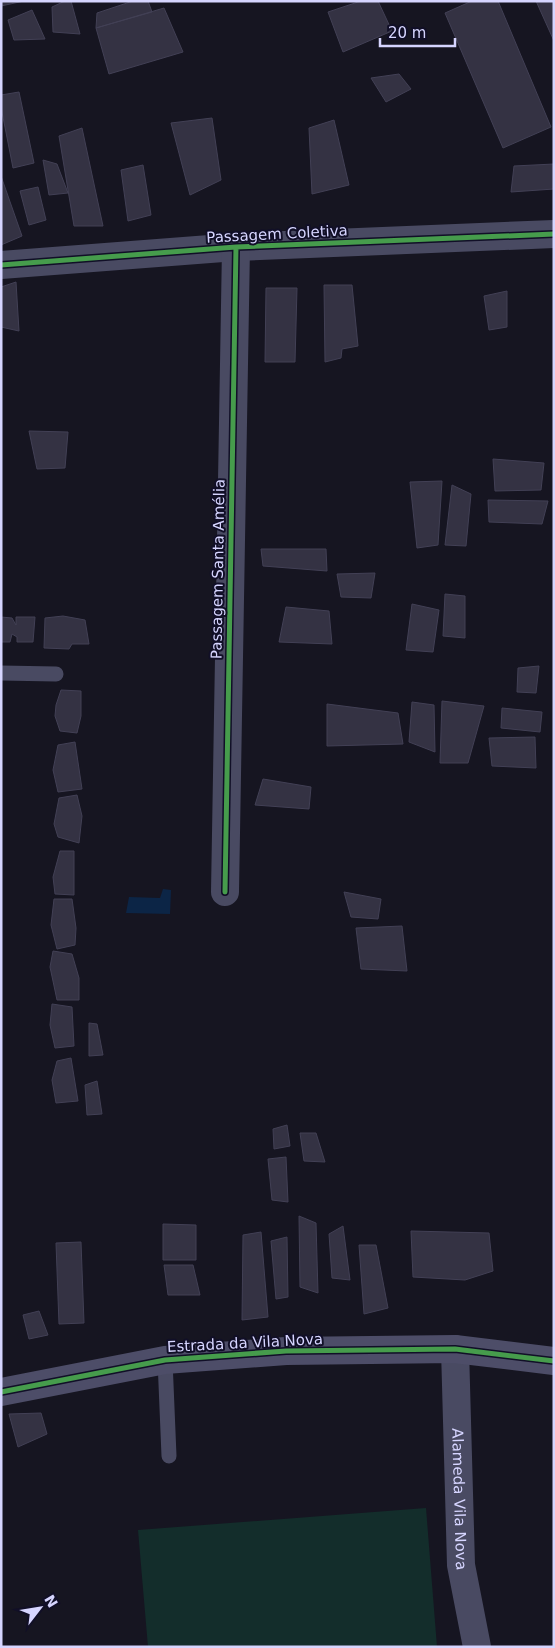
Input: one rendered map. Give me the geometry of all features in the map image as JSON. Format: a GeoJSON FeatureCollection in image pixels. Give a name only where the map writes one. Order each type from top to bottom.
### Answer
{"type":"FeatureCollection","features":[{"type":"Feature","properties":{"kind":"street","name":"Passagem Coletiva"},"geometry":{"type":"LineString","coordinates":[[1,265],[236,247],[554,234]]}},
{"type":"Feature","properties":{"kind":"street","name":"Passagem Santa Amélia"},"geometry":{"type":"LineString","coordinates":[[225,892],[236,247]]}},
{"type":"Feature","properties":{"kind":"street","name":"Estrada da Vila Nova"},"geometry":{"type":"LineString","coordinates":[[1,1392],[165,1360],[286,1351],[455,1349],[554,1361]]}},
{"type":"Feature","properties":{"kind":"street","name":"Alameda Vila Nova"},"geometry":{"type":"LineString","coordinates":[[455,1349],[461,1565],[477,1647]]}},
{"type":"Feature","properties":{"kind":"lane"},"geometry":{"type":"LineString","coordinates":[[1,673],[56,674]]}},
{"type":"Feature","properties":{"kind":"lane"},"geometry":{"type":"LineString","coordinates":[[165,1360],[169,1456]]}},
{"type":"Feature","properties":{"kind":"green space"},"geometry":{"type":"Polygon","coordinates":[[[426,1508],[437,1647],[148,1647],[138,1530],[426,1508]]]}},
{"type":"Feature","properties":{"kind":"water"},"geometry":{"type":"Polygon","coordinates":[[[163,889],[171,890],[170,914],[126,913],[129,897],[160,898],[163,889]]]}},
{"type":"Feature","properties":{"kind":"building"},"geometry":{"type":"Polygon","coordinates":[[[1,1],[24,1],[1,6],[1,1]]]}},
{"type":"Feature","properties":{"kind":"building"},"geometry":{"type":"Polygon","coordinates":[[[65,1],[71,1],[80,34],[53,32],[52,7],[65,1]]]}},
{"type":"Feature","properties":{"kind":"building"},"geometry":{"type":"Polygon","coordinates":[[[133,1],[148,1],[152,12],[96,28],[97,13],[133,1]]]}},
{"type":"Feature","properties":{"kind":"building"},"geometry":{"type":"Polygon","coordinates":[[[361,1],[378,1],[392,31],[343,52],[328,12],[361,1]]]}},
{"type":"Feature","properties":{"kind":"building"},"geometry":{"type":"Polygon","coordinates":[[[472,1],[498,1],[551,127],[503,148],[445,13],[472,1]]]}},
{"type":"Feature","properties":{"kind":"building"},"geometry":{"type":"Polygon","coordinates":[[[536,1],[554,1],[554,41],[536,1]]]}},
{"type":"Feature","properties":{"kind":"building"},"geometry":{"type":"Polygon","coordinates":[[[164,8],[183,52],[109,74],[96,28],[164,8]]]}},
{"type":"Feature","properties":{"kind":"building"},"geometry":{"type":"Polygon","coordinates":[[[32,10],[45,39],[14,40],[8,20],[32,10]]]}},
{"type":"Feature","properties":{"kind":"building"},"geometry":{"type":"Polygon","coordinates":[[[399,74],[411,89],[386,102],[371,78],[399,74]]]}},
{"type":"Feature","properties":{"kind":"building"},"geometry":{"type":"Polygon","coordinates":[[[19,92],[34,163],[13,168],[1,107],[1,95],[19,92]]]}},
{"type":"Feature","properties":{"kind":"building"},"geometry":{"type":"Polygon","coordinates":[[[212,118],[221,180],[190,195],[171,123],[212,118]]]}},
{"type":"Feature","properties":{"kind":"building"},"geometry":{"type":"Polygon","coordinates":[[[334,120],[349,185],[312,194],[309,128],[334,120]]]}},
{"type":"Feature","properties":{"kind":"building"},"geometry":{"type":"Polygon","coordinates":[[[82,128],[103,226],[74,226],[59,136],[82,128]]]}},
{"type":"Feature","properties":{"kind":"building"},"geometry":{"type":"Polygon","coordinates":[[[43,160],[57,164],[68,193],[49,195],[43,160]]]}},
{"type":"Feature","properties":{"kind":"building"},"geometry":{"type":"Polygon","coordinates":[[[554,164],[554,189],[511,192],[514,166],[554,164]]]}},
{"type":"Feature","properties":{"kind":"building"},"geometry":{"type":"Polygon","coordinates":[[[143,165],[151,215],[128,221],[121,170],[143,165]]]}},
{"type":"Feature","properties":{"kind":"building"},"geometry":{"type":"Polygon","coordinates":[[[1,176],[22,236],[1,245],[1,176]]]}},
{"type":"Feature","properties":{"kind":"building"},"geometry":{"type":"Polygon","coordinates":[[[38,187],[46,220],[29,225],[20,191],[38,187]]]}},
{"type":"Feature","properties":{"kind":"building"},"geometry":{"type":"Polygon","coordinates":[[[16,282],[19,331],[1,327],[1,287],[16,282]]]}},
{"type":"Feature","properties":{"kind":"building"},"geometry":{"type":"Polygon","coordinates":[[[324,285],[352,285],[358,346],[342,349],[341,358],[325,362],[324,285]]]}},
{"type":"Feature","properties":{"kind":"building"},"geometry":{"type":"Polygon","coordinates":[[[266,288],[297,288],[295,362],[265,362],[266,288]]]}},
{"type":"Feature","properties":{"kind":"building"},"geometry":{"type":"Polygon","coordinates":[[[507,291],[507,327],[489,330],[484,296],[507,291]]]}},
{"type":"Feature","properties":{"kind":"building"},"geometry":{"type":"Polygon","coordinates":[[[29,431],[68,432],[65,468],[37,469],[29,431]]]}},
{"type":"Feature","properties":{"kind":"building"},"geometry":{"type":"Polygon","coordinates":[[[493,459],[544,463],[541,490],[495,491],[493,459]]]}},
{"type":"Feature","properties":{"kind":"building"},"geometry":{"type":"Polygon","coordinates":[[[442,481],[438,545],[417,548],[410,482],[442,481]]]}},
{"type":"Feature","properties":{"kind":"building"},"geometry":{"type":"Polygon","coordinates":[[[452,485],[471,494],[466,546],[445,545],[452,485]]]}},
{"type":"Feature","properties":{"kind":"building"},"geometry":{"type":"Polygon","coordinates":[[[488,500],[548,501],[542,524],[489,522],[488,500]]]}},
{"type":"Feature","properties":{"kind":"building"},"geometry":{"type":"Polygon","coordinates":[[[261,549],[326,549],[327,571],[263,566],[261,549]]]}},
{"type":"Feature","properties":{"kind":"building"},"geometry":{"type":"Polygon","coordinates":[[[375,573],[371,598],[341,597],[337,574],[375,573]]]}},
{"type":"Feature","properties":{"kind":"building"},"geometry":{"type":"Polygon","coordinates":[[[445,594],[465,596],[465,638],[443,636],[445,594]]]}},
{"type":"Feature","properties":{"kind":"building"},"geometry":{"type":"Polygon","coordinates":[[[412,604],[439,610],[433,652],[406,650],[412,604]]]}},
{"type":"Feature","properties":{"kind":"building"},"geometry":{"type":"Polygon","coordinates":[[[286,607],[329,611],[332,644],[279,642],[286,607]]]}},
{"type":"Feature","properties":{"kind":"building"},"geometry":{"type":"Polygon","coordinates":[[[63,616],[85,620],[89,644],[72,644],[69,649],[44,648],[45,618],[63,616]]]}},
{"type":"Feature","properties":{"kind":"building"},"geometry":{"type":"Polygon","coordinates":[[[1,617],[12,618],[16,625],[16,617],[35,617],[33,642],[17,642],[17,637],[12,634],[10,642],[1,642],[1,617]]]}},
{"type":"Feature","properties":{"kind":"building"},"geometry":{"type":"Polygon","coordinates":[[[539,666],[536,693],[517,692],[518,668],[539,666]]]}},
{"type":"Feature","properties":{"kind":"building"},"geometry":{"type":"Polygon","coordinates":[[[61,690],[81,691],[81,716],[77,733],[60,731],[55,716],[61,690]]]}},
{"type":"Feature","properties":{"kind":"building"},"geometry":{"type":"Polygon","coordinates":[[[442,701],[484,706],[468,763],[440,763],[442,701]]]}},
{"type":"Feature","properties":{"kind":"building"},"geometry":{"type":"Polygon","coordinates":[[[412,702],[434,705],[435,752],[409,742],[412,702]]]}},
{"type":"Feature","properties":{"kind":"building"},"geometry":{"type":"Polygon","coordinates":[[[327,704],[398,713],[403,744],[327,746],[327,704]]]}},
{"type":"Feature","properties":{"kind":"building"},"geometry":{"type":"Polygon","coordinates":[[[502,708],[542,712],[540,732],[501,728],[502,708]]]}},
{"type":"Feature","properties":{"kind":"building"},"geometry":{"type":"Polygon","coordinates":[[[535,737],[536,768],[492,766],[489,738],[535,737]]]}},
{"type":"Feature","properties":{"kind":"building"},"geometry":{"type":"Polygon","coordinates":[[[75,742],[82,789],[58,792],[53,770],[58,745],[75,742]]]}},
{"type":"Feature","properties":{"kind":"building"},"geometry":{"type":"Polygon","coordinates":[[[263,779],[311,787],[309,809],[255,805],[263,779]]]}},
{"type":"Feature","properties":{"kind":"building"},"geometry":{"type":"Polygon","coordinates":[[[77,795],[82,816],[79,843],[58,837],[54,824],[59,798],[77,795]]]}},
{"type":"Feature","properties":{"kind":"building"},"geometry":{"type":"Polygon","coordinates":[[[60,851],[74,851],[74,895],[55,894],[53,877],[60,851]]]}},
{"type":"Feature","properties":{"kind":"building"},"geometry":{"type":"Polygon","coordinates":[[[344,892],[381,899],[378,919],[351,917],[344,892]]]}},
{"type":"Feature","properties":{"kind":"building"},"geometry":{"type":"Polygon","coordinates":[[[54,899],[72,899],[76,928],[75,945],[57,949],[51,925],[54,899]]]}},
{"type":"Feature","properties":{"kind":"building"},"geometry":{"type":"Polygon","coordinates":[[[402,926],[407,971],[361,969],[356,928],[402,926]]]}},
{"type":"Feature","properties":{"kind":"building"},"geometry":{"type":"Polygon","coordinates":[[[53,951],[72,954],[79,978],[79,1000],[57,1000],[50,967],[53,951]]]}},
{"type":"Feature","properties":{"kind":"building"},"geometry":{"type":"Polygon","coordinates":[[[52,1004],[72,1007],[74,1046],[55,1048],[50,1025],[52,1004]]]}},
{"type":"Feature","properties":{"kind":"building"},"geometry":{"type":"Polygon","coordinates":[[[89,1023],[97,1024],[103,1055],[89,1056],[89,1023]]]}},
{"type":"Feature","properties":{"kind":"building"},"geometry":{"type":"Polygon","coordinates":[[[71,1058],[78,1101],[56,1103],[52,1080],[57,1061],[71,1058]]]}},
{"type":"Feature","properties":{"kind":"building"},"geometry":{"type":"Polygon","coordinates":[[[97,1081],[102,1114],[87,1115],[85,1085],[97,1081]]]}},
{"type":"Feature","properties":{"kind":"building"},"geometry":{"type":"Polygon","coordinates":[[[287,1125],[290,1146],[274,1149],[273,1129],[287,1125]]]}},
{"type":"Feature","properties":{"kind":"building"},"geometry":{"type":"Polygon","coordinates":[[[300,1133],[316,1133],[325,1162],[304,1161],[300,1133]]]}},
{"type":"Feature","properties":{"kind":"building"},"geometry":{"type":"Polygon","coordinates":[[[286,1157],[288,1202],[272,1200],[268,1159],[286,1157]]]}},
{"type":"Feature","properties":{"kind":"building"},"geometry":{"type":"Polygon","coordinates":[[[299,1216],[316,1223],[318,1293],[300,1287],[299,1216]]]}},
{"type":"Feature","properties":{"kind":"building"},"geometry":{"type":"Polygon","coordinates":[[[163,1224],[196,1225],[196,1260],[163,1260],[163,1224]]]}},
{"type":"Feature","properties":{"kind":"building"},"geometry":{"type":"Polygon","coordinates":[[[343,1226],[350,1280],[332,1278],[329,1234],[343,1226]]]}},
{"type":"Feature","properties":{"kind":"building"},"geometry":{"type":"Polygon","coordinates":[[[411,1231],[489,1233],[493,1271],[465,1280],[413,1277],[411,1231]]]}},
{"type":"Feature","properties":{"kind":"building"},"geometry":{"type":"Polygon","coordinates":[[[261,1232],[268,1317],[242,1320],[243,1235],[261,1232]]]}},
{"type":"Feature","properties":{"kind":"building"},"geometry":{"type":"Polygon","coordinates":[[[287,1237],[288,1297],[276,1299],[271,1241],[287,1237]]]}},
{"type":"Feature","properties":{"kind":"building"},"geometry":{"type":"Polygon","coordinates":[[[81,1242],[84,1323],[59,1324],[56,1243],[81,1242]]]}},
{"type":"Feature","properties":{"kind":"building"},"geometry":{"type":"Polygon","coordinates":[[[359,1245],[376,1245],[388,1308],[364,1314],[359,1245]]]}},
{"type":"Feature","properties":{"kind":"building"},"geometry":{"type":"Polygon","coordinates":[[[164,1265],[193,1265],[200,1295],[168,1295],[164,1265]]]}},
{"type":"Feature","properties":{"kind":"building"},"geometry":{"type":"Polygon","coordinates":[[[39,1311],[48,1335],[29,1339],[23,1315],[39,1311]]]}},
{"type":"Feature","properties":{"kind":"building"},"geometry":{"type":"Polygon","coordinates":[[[41,1413],[47,1434],[18,1447],[9,1414],[41,1413]]]}},
{"type":"Feature","properties":{"kind":"cycle path"},"geometry":{"type":"LineString","coordinates":[[1,265],[236,247],[554,234]]}},
{"type":"Feature","properties":{"kind":"cycle path"},"geometry":{"type":"LineString","coordinates":[[225,892],[236,247]]}},
{"type":"Feature","properties":{"kind":"cycle path"},"geometry":{"type":"LineString","coordinates":[[1,1392],[165,1360],[286,1351],[455,1349],[554,1361]]}}]}
